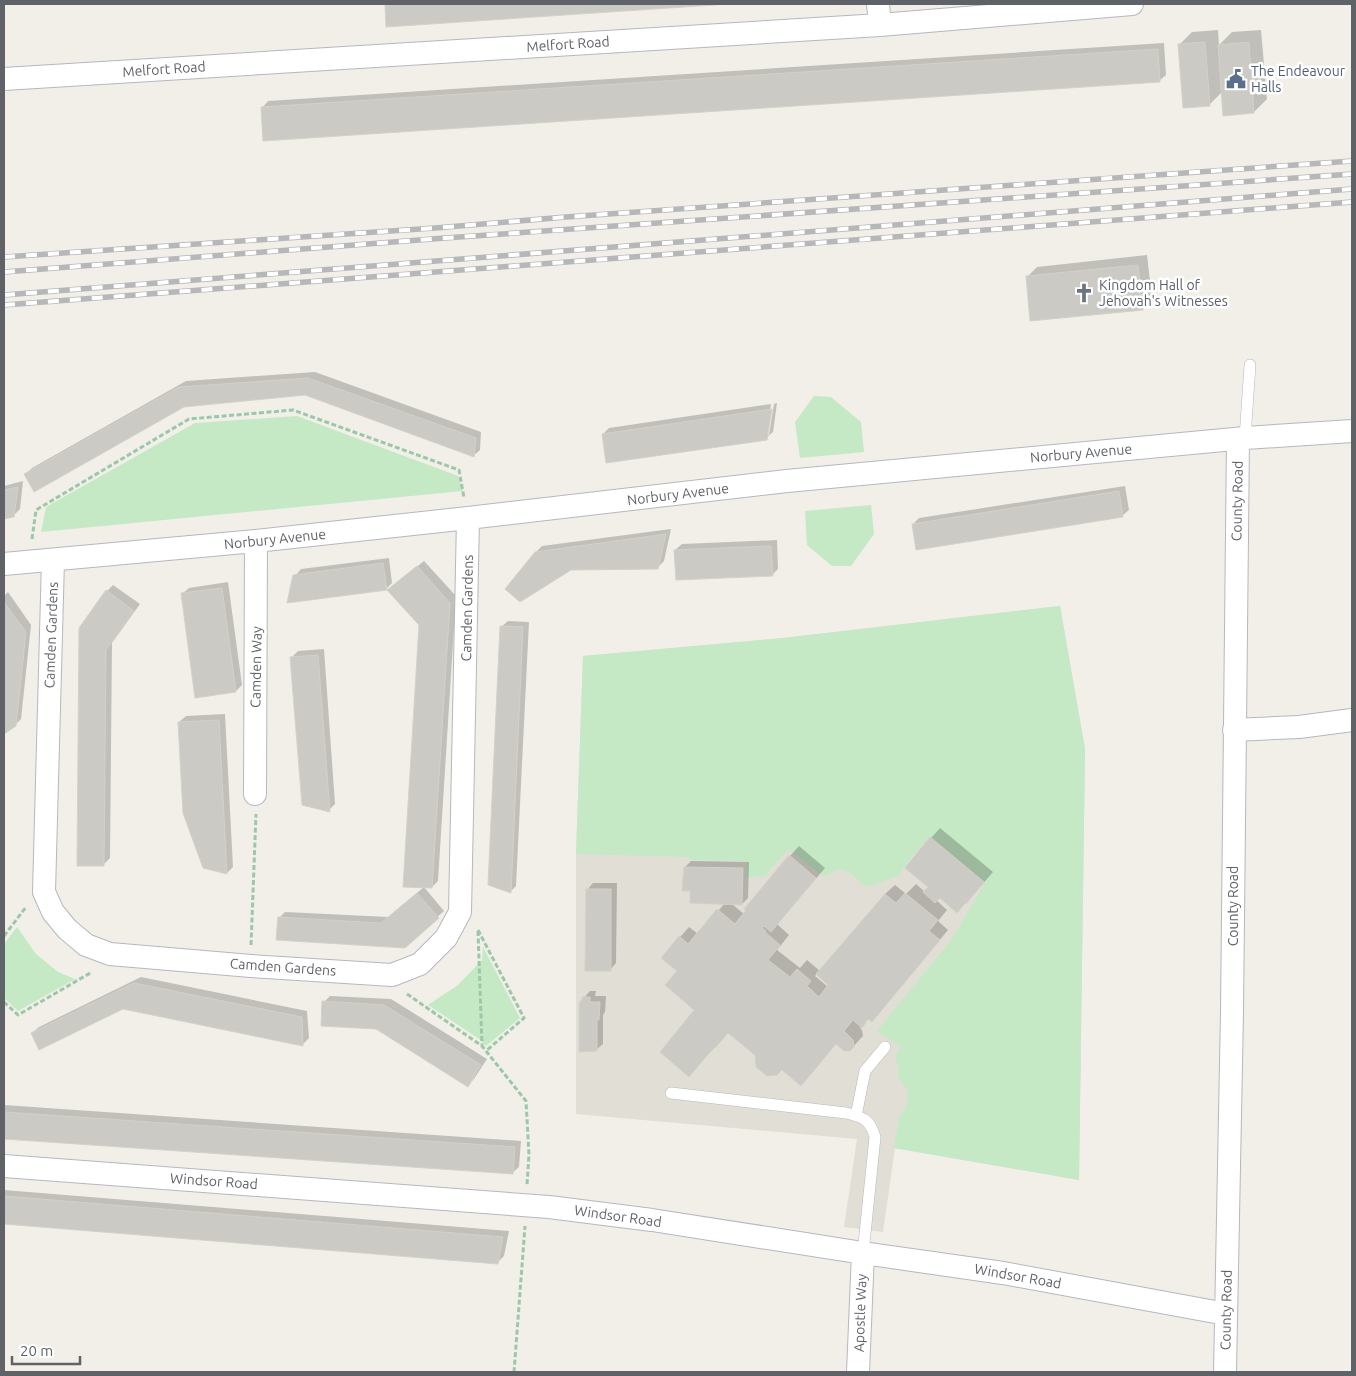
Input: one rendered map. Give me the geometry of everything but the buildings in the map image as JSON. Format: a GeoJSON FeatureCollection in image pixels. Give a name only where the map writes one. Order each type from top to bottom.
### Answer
{"type":"FeatureCollection","features":[{"type":"Feature","properties":{"kind":"street","name":"Melfort Road"},"geometry":{"type":"LineString","coordinates":[[4,79],[879,14],[1132,4]]}},
{"type":"Feature","properties":{"kind":"street","name":"Norbury Avenue"},"geometry":{"type":"LineString","coordinates":[[4,564],[256,541],[787,481],[1241,438],[1352,431]]}},
{"type":"Feature","properties":{"kind":"street","name":"County Road"},"geometry":{"type":"LineString","coordinates":[[1225,1372],[1232,1021],[1234,730],[1241,438]]}},
{"type":"Feature","properties":{"kind":"street","name":"Camden Gardens"},"geometry":{"type":"LineString","coordinates":[[53,560],[44,892],[53,912],[67,929],[86,945],[110,954],[250,966],[392,975],[420,964],[446,938],[460,912],[468,518]]}},
{"type":"Feature","properties":{"kind":"street","name":"Camden Way"},"geometry":{"type":"LineString","coordinates":[[255,794],[256,541]]}},
{"type":"Feature","properties":{"kind":"street"},"geometry":{"type":"LineString","coordinates":[[1234,730],[1299,727],[1352,720]]}},
{"type":"Feature","properties":{"kind":"street","name":"Windsor Road"},"geometry":{"type":"LineString","coordinates":[[4,1166],[549,1207],[652,1220],[1003,1273],[1226,1314]]}},
{"type":"Feature","properties":{"kind":"street","name":"Apostle Way"},"geometry":{"type":"LineString","coordinates":[[858,1372],[863,1253]]}},
{"type":"Feature","properties":{"kind":"lane"},"geometry":{"type":"LineString","coordinates":[[1241,438],[1250,364]]}},
{"type":"Feature","properties":{"kind":"lane"},"geometry":{"type":"LineString","coordinates":[[856,1116],[865,1072],[884,1047]]}},
{"type":"Feature","properties":{"kind":"lane"},"geometry":{"type":"LineString","coordinates":[[672,1093],[856,1116],[868,1121],[875,1137],[863,1253]]}},
{"type":"Feature","properties":{"kind":"path"},"geometry":{"type":"LineString","coordinates":[[29,562],[36,510],[189,419],[293,410],[459,470],[468,518]]}},
{"type":"Feature","properties":{"kind":"path"},"geometry":{"type":"LineString","coordinates":[[250,966],[256,820],[255,794]]}},
{"type":"Feature","properties":{"kind":"path"},"geometry":{"type":"LineString","coordinates":[[4,936],[30,902],[44,892]]}},
{"type":"Feature","properties":{"kind":"path"},"geometry":{"type":"LineString","coordinates":[[460,912],[478,930],[524,1018],[486,1051]]}},
{"type":"Feature","properties":{"kind":"path"},"geometry":{"type":"LineString","coordinates":[[478,930],[482,1046]]}},
{"type":"Feature","properties":{"kind":"path"},"geometry":{"type":"LineString","coordinates":[[4,1002],[18,1015],[100,967],[110,954]]}},
{"type":"Feature","properties":{"kind":"path"},"geometry":{"type":"LineString","coordinates":[[392,975],[408,996],[482,1046],[526,1101],[529,1155],[514,1372]]}},
{"type":"Feature","properties":{"kind":"shaded area"},"geometry":{"type":"Polygon","coordinates":[[[1060,606],[1085,749],[1079,1180],[895,1148],[883,1232],[844,1227],[857,1139],[576,1114],[576,854],[583,656],[783,638],[1060,606]]]}},
{"type":"Feature","properties":{"kind":"green space"},"geometry":{"type":"Polygon","coordinates":[[[814,396],[831,397],[861,422],[864,452],[800,458],[795,422],[814,396]]]}},
{"type":"Feature","properties":{"kind":"green space"},"geometry":{"type":"Polygon","coordinates":[[[297,416],[458,476],[463,491],[41,532],[46,507],[195,423],[297,416]]]}},
{"type":"Feature","properties":{"kind":"green space"},"geometry":{"type":"Polygon","coordinates":[[[871,505],[874,534],[851,566],[832,566],[807,545],[805,511],[871,505]]]}},
{"type":"Feature","properties":{"kind":"green space"},"geometry":{"type":"Polygon","coordinates":[[[1060,606],[1085,749],[1079,1180],[894,1148],[899,1117],[905,1110],[908,1096],[907,1089],[898,1078],[899,1071],[895,1055],[901,1047],[877,1031],[952,939],[985,882],[930,836],[898,876],[866,887],[849,872],[840,869],[823,876],[788,849],[765,876],[746,877],[747,861],[690,860],[689,857],[576,854],[583,656],[783,638],[1060,606]]]}},
{"type":"Feature","properties":{"kind":"green space"},"geometry":{"type":"Polygon","coordinates":[[[17,927],[36,954],[58,972],[75,979],[18,1011],[4,998],[4,944],[17,927]]]}},
{"type":"Feature","properties":{"kind":"green space"},"geometry":{"type":"Polygon","coordinates":[[[483,947],[520,1018],[486,1046],[479,1039],[428,1005],[458,985],[482,960],[483,947]]]}},
{"type":"Feature","properties":{"kind":"railway"},"geometry":{"type":"LineString","coordinates":[[4,257],[435,228],[1352,161]]}},
{"type":"Feature","properties":{"kind":"railway"},"geometry":{"type":"LineString","coordinates":[[4,272],[445,238],[1352,174]]}},
{"type":"Feature","properties":{"kind":"railway"},"geometry":{"type":"LineString","coordinates":[[4,295],[1352,189]]}},
{"type":"Feature","properties":{"kind":"railway"},"geometry":{"type":"LineString","coordinates":[[4,305],[1352,202]]}},
{"type":"Feature","properties":{"kind":"place","name":"The Endeavour Halls"},"geometry":{"type":"Point","coordinates":[1236,79]}},
{"type":"Feature","properties":{"kind":"place","name":"Kingdom Hall of Jehovah's Witnesses"},"geometry":{"type":"Point","coordinates":[1084,293]}}]}
